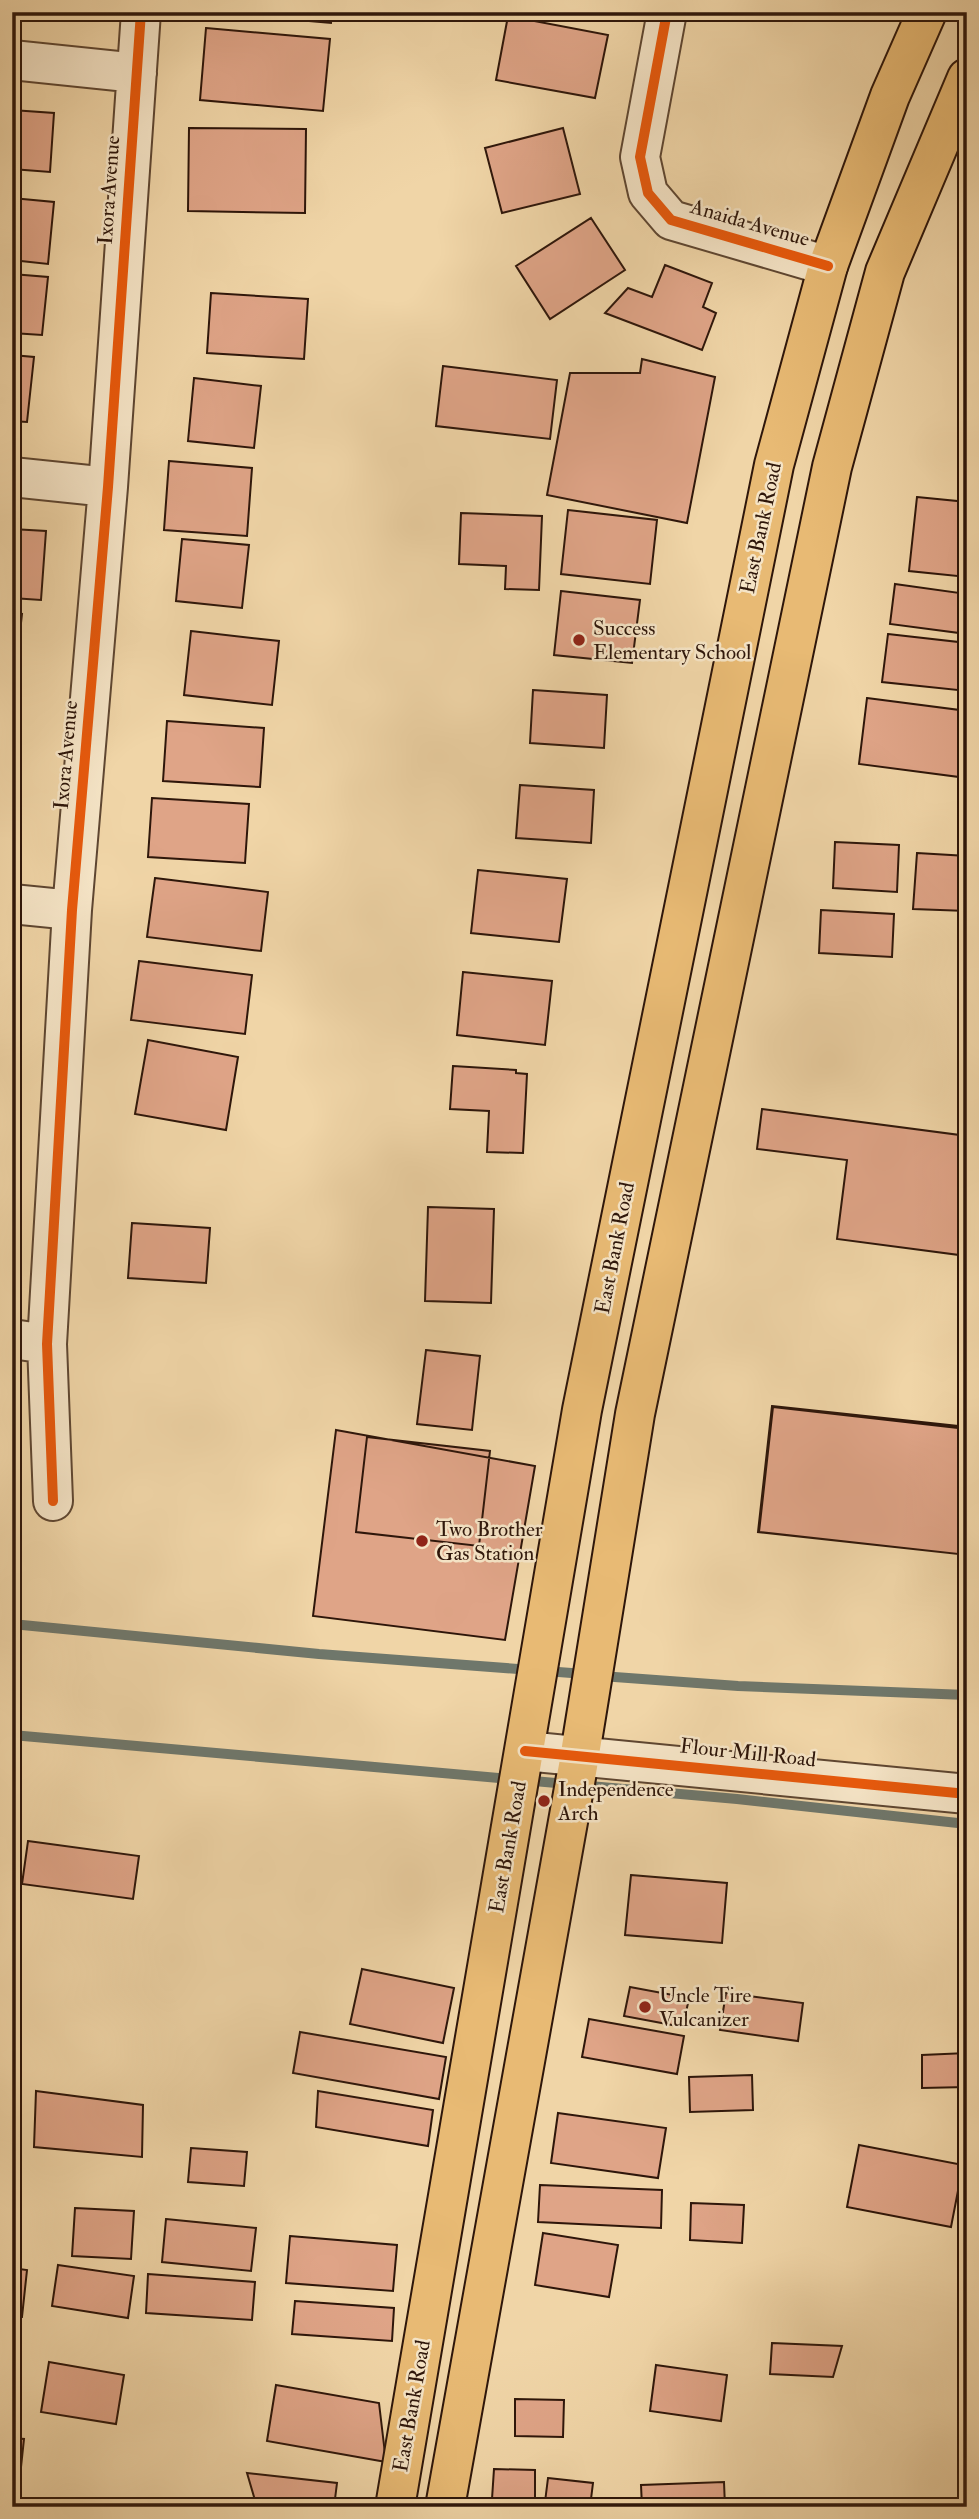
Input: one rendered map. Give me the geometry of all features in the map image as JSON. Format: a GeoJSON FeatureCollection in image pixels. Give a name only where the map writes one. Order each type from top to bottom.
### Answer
{"type":"FeatureCollection","features":[{"type":"Feature","properties":{"kind":"main road","name":"East Bank Road"},"geometry":{"type":"LineString","coordinates":[[395,2507],[582,1410],[774,465],[828,267],[890,96],[927,12]]}},
{"type":"Feature","properties":{"kind":"main road"},"geometry":{"type":"LineString","coordinates":[[445,2507],[581,1752],[635,1414],[832,467],[885,272],[967,78]]}},
{"type":"Feature","properties":{"kind":"street","name":"Ixora Avenue"},"geometry":{"type":"LineString","coordinates":[[53,1501],[29,1341],[72,910],[108,486],[141,12]]}},
{"type":"Feature","properties":{"kind":"street","name":"Anaida Avenue"},"geometry":{"type":"LineString","coordinates":[[667,12],[640,157],[648,193],[671,220],[828,267]]}},
{"type":"Feature","properties":{"kind":"street"},"geometry":{"type":"LineString","coordinates":[[12,60],[137,74]]}},
{"type":"Feature","properties":{"kind":"street"},"geometry":{"type":"LineString","coordinates":[[12,477],[108,486]]}},
{"type":"Feature","properties":{"kind":"street"},"geometry":{"type":"LineString","coordinates":[[12,904],[72,910]]}},
{"type":"Feature","properties":{"kind":"street","name":"Flour Mill Road"},"geometry":{"type":"LineString","coordinates":[[525,1747],[967,1794]]}},
{"type":"Feature","properties":{"kind":"building"},"geometry":{"type":"Polygon","coordinates":[[[206,12],[332,12],[331,23],[206,12]]]}},
{"type":"Feature","properties":{"kind":"building"},"geometry":{"type":"Polygon","coordinates":[[[508,16],[608,35],[595,98],[496,80],[508,16]]]}},
{"type":"Feature","properties":{"kind":"building"},"geometry":{"type":"Polygon","coordinates":[[[206,28],[330,39],[323,111],[200,100],[206,28]]]}},
{"type":"Feature","properties":{"kind":"building"},"geometry":{"type":"Polygon","coordinates":[[[12,110],[54,113],[50,172],[12,169],[12,110]]]}},
{"type":"Feature","properties":{"kind":"building"},"geometry":{"type":"Polygon","coordinates":[[[189,128],[306,129],[305,213],[188,211],[189,128]]]}},
{"type":"Feature","properties":{"kind":"building"},"geometry":{"type":"Polygon","coordinates":[[[563,128],[580,194],[502,213],[485,148],[563,128]]]}},
{"type":"Feature","properties":{"kind":"building"},"geometry":{"type":"Polygon","coordinates":[[[12,198],[54,202],[48,264],[12,260],[12,198]]]}},
{"type":"Feature","properties":{"kind":"building"},"geometry":{"type":"Polygon","coordinates":[[[591,218],[625,270],[550,319],[516,266],[591,218]]]}},
{"type":"Feature","properties":{"kind":"building"},"geometry":{"type":"Polygon","coordinates":[[[665,265],[712,283],[703,307],[716,313],[702,350],[605,313],[628,288],[652,297],[665,265]]]}},
{"type":"Feature","properties":{"kind":"building"},"geometry":{"type":"Polygon","coordinates":[[[12,274],[48,277],[42,335],[12,333],[12,274]]]}},
{"type":"Feature","properties":{"kind":"building"},"geometry":{"type":"Polygon","coordinates":[[[211,293],[308,299],[304,359],[207,353],[211,293]]]}},
{"type":"Feature","properties":{"kind":"building"},"geometry":{"type":"Polygon","coordinates":[[[12,355],[34,357],[27,422],[12,421],[12,355]]]}},
{"type":"Feature","properties":{"kind":"building"},"geometry":{"type":"Polygon","coordinates":[[[642,359],[715,377],[687,523],[547,495],[570,373],[640,373],[642,359]]]}},
{"type":"Feature","properties":{"kind":"building"},"geometry":{"type":"Polygon","coordinates":[[[443,366],[557,380],[550,439],[436,426],[443,366]]]}},
{"type":"Feature","properties":{"kind":"building"},"geometry":{"type":"Polygon","coordinates":[[[194,378],[261,386],[254,448],[188,441],[194,378]]]}},
{"type":"Feature","properties":{"kind":"building"},"geometry":{"type":"Polygon","coordinates":[[[169,461],[252,468],[247,536],[164,530],[169,461]]]}},
{"type":"Feature","properties":{"kind":"building"},"geometry":{"type":"Polygon","coordinates":[[[917,497],[967,502],[967,577],[909,571],[917,497]]]}},
{"type":"Feature","properties":{"kind":"building"},"geometry":{"type":"Polygon","coordinates":[[[568,510],[657,520],[650,584],[561,574],[568,510]]]}},
{"type":"Feature","properties":{"kind":"building"},"geometry":{"type":"Polygon","coordinates":[[[461,513],[542,516],[539,590],[505,589],[506,566],[459,564],[461,513]]]}},
{"type":"Feature","properties":{"kind":"building"},"geometry":{"type":"Polygon","coordinates":[[[12,529],[46,531],[41,600],[12,598],[12,529]]]}},
{"type":"Feature","properties":{"kind":"building"},"geometry":{"type":"Polygon","coordinates":[[[182,539],[249,545],[242,608],[176,601],[182,539]]]}},
{"type":"Feature","properties":{"kind":"building"},"geometry":{"type":"Polygon","coordinates":[[[895,584],[967,594],[967,634],[890,624],[895,584]]]}},
{"type":"Feature","properties":{"kind":"building"},"geometry":{"type":"Polygon","coordinates":[[[561,591],[640,600],[632,663],[554,655],[561,591]]]}},
{"type":"Feature","properties":{"kind":"building"},"geometry":{"type":"Polygon","coordinates":[[[12,613],[22,614],[15,677],[12,677],[12,613]]]}},
{"type":"Feature","properties":{"kind":"building"},"geometry":{"type":"Polygon","coordinates":[[[191,631],[279,641],[272,705],[184,695],[191,631]]]}},
{"type":"Feature","properties":{"kind":"building"},"geometry":{"type":"Polygon","coordinates":[[[888,634],[967,643],[967,691],[882,682],[888,634]]]}},
{"type":"Feature","properties":{"kind":"building"},"geometry":{"type":"Polygon","coordinates":[[[533,690],[607,695],[604,748],[530,743],[533,690]]]}},
{"type":"Feature","properties":{"kind":"building"},"geometry":{"type":"Polygon","coordinates":[[[867,698],[967,711],[967,778],[859,764],[867,698]]]}},
{"type":"Feature","properties":{"kind":"building"},"geometry":{"type":"Polygon","coordinates":[[[167,721],[264,728],[260,787],[163,781],[167,721]]]}},
{"type":"Feature","properties":{"kind":"building"},"geometry":{"type":"Polygon","coordinates":[[[520,785],[594,790],[591,843],[516,838],[520,785]]]}},
{"type":"Feature","properties":{"kind":"building"},"geometry":{"type":"Polygon","coordinates":[[[152,798],[249,804],[245,863],[148,857],[152,798]]]}},
{"type":"Feature","properties":{"kind":"building"},"geometry":{"type":"Polygon","coordinates":[[[835,842],[899,845],[897,892],[833,888],[835,842]]]}},
{"type":"Feature","properties":{"kind":"building"},"geometry":{"type":"Polygon","coordinates":[[[917,853],[967,856],[967,911],[913,909],[917,853]]]}},
{"type":"Feature","properties":{"kind":"building"},"geometry":{"type":"Polygon","coordinates":[[[478,870],[567,879],[559,942],[471,933],[478,870]]]}},
{"type":"Feature","properties":{"kind":"building"},"geometry":{"type":"Polygon","coordinates":[[[155,878],[268,892],[261,951],[147,937],[155,878]]]}},
{"type":"Feature","properties":{"kind":"building"},"geometry":{"type":"Polygon","coordinates":[[[821,910],[894,914],[892,957],[819,953],[821,910]]]}},
{"type":"Feature","properties":{"kind":"building"},"geometry":{"type":"Polygon","coordinates":[[[139,961],[252,975],[245,1034],[131,1020],[139,961]]]}},
{"type":"Feature","properties":{"kind":"building"},"geometry":{"type":"Polygon","coordinates":[[[463,972],[552,981],[545,1045],[457,1035],[463,972]]]}},
{"type":"Feature","properties":{"kind":"building"},"geometry":{"type":"Polygon","coordinates":[[[148,1040],[238,1057],[226,1130],[135,1114],[148,1040]]]}},
{"type":"Feature","properties":{"kind":"building"},"geometry":{"type":"Polygon","coordinates":[[[453,1066],[516,1070],[516,1073],[527,1074],[523,1153],[487,1152],[489,1111],[450,1109],[453,1066]]]}},
{"type":"Feature","properties":{"kind":"building"},"geometry":{"type":"Polygon","coordinates":[[[762,1109],[967,1136],[967,1256],[837,1239],[847,1160],[757,1149],[762,1109]]]}},
{"type":"Feature","properties":{"kind":"building"},"geometry":{"type":"Polygon","coordinates":[[[428,1207],[494,1209],[491,1303],[425,1301],[428,1207]]]}},
{"type":"Feature","properties":{"kind":"building"},"geometry":{"type":"Polygon","coordinates":[[[132,1223],[210,1228],[206,1283],[128,1278],[132,1223]]]}},
{"type":"Feature","properties":{"kind":"building"},"geometry":{"type":"Polygon","coordinates":[[[426,1350],[480,1356],[472,1430],[417,1424],[426,1350]]]}},
{"type":"Feature","properties":{"kind":"building"},"geometry":{"type":"Polygon","coordinates":[[[772,1406],[967,1427],[967,1555],[758,1532],[772,1406]]]}},
{"type":"Feature","properties":{"kind":"building"},"geometry":{"type":"Polygon","coordinates":[[[773,1407],[967,1429],[967,1555],[759,1532],[773,1407]]]}},
{"type":"Feature","properties":{"kind":"building","name":"Two Brother Gas Station"},"geometry":{"type":"Polygon","coordinates":[[[336,1430],[535,1466],[505,1640],[313,1616],[336,1430]]]}},
{"type":"Feature","properties":{"kind":"building"},"geometry":{"type":"Polygon","coordinates":[[[367,1437],[490,1451],[479,1546],[356,1532],[367,1437]]]}},
{"type":"Feature","properties":{"kind":"building"},"geometry":{"type":"Polygon","coordinates":[[[28,1841],[139,1856],[133,1899],[22,1884],[28,1841]]]}},
{"type":"Feature","properties":{"kind":"building"},"geometry":{"type":"Polygon","coordinates":[[[631,1875],[727,1883],[722,1943],[625,1935],[631,1875]]]}},
{"type":"Feature","properties":{"kind":"building"},"geometry":{"type":"Polygon","coordinates":[[[362,1969],[454,1988],[443,2043],[350,2024],[362,1969]]]}},
{"type":"Feature","properties":{"kind":"building"},"geometry":{"type":"Polygon","coordinates":[[[630,1987],[689,1998],[683,2027],[624,2016],[630,1987]]]}},
{"type":"Feature","properties":{"kind":"building"},"geometry":{"type":"Polygon","coordinates":[[[726,1993],[803,2003],[798,2041],[720,2030],[726,1993]]]}},
{"type":"Feature","properties":{"kind":"building"},"geometry":{"type":"Polygon","coordinates":[[[589,2019],[684,2036],[677,2074],[582,2057],[589,2019]]]}},
{"type":"Feature","properties":{"kind":"building"},"geometry":{"type":"Polygon","coordinates":[[[300,2032],[446,2057],[439,2099],[293,2073],[300,2032]]]}},
{"type":"Feature","properties":{"kind":"building"},"geometry":{"type":"Polygon","coordinates":[[[967,2053],[967,2087],[922,2088],[922,2055],[967,2053]]]}},
{"type":"Feature","properties":{"kind":"building"},"geometry":{"type":"Polygon","coordinates":[[[752,2075],[753,2110],[690,2112],[689,2077],[752,2075]]]}},
{"type":"Feature","properties":{"kind":"building"},"geometry":{"type":"Polygon","coordinates":[[[36,2091],[143,2105],[142,2157],[34,2147],[36,2091]]]}},
{"type":"Feature","properties":{"kind":"building"},"geometry":{"type":"Polygon","coordinates":[[[318,2091],[433,2110],[428,2146],[316,2127],[318,2091]]]}},
{"type":"Feature","properties":{"kind":"building"},"geometry":{"type":"Polygon","coordinates":[[[558,2113],[666,2128],[658,2178],[551,2163],[558,2113]]]}},
{"type":"Feature","properties":{"kind":"building"},"geometry":{"type":"Polygon","coordinates":[[[859,2145],[963,2165],[951,2227],[847,2207],[859,2145]]]}},
{"type":"Feature","properties":{"kind":"building"},"geometry":{"type":"Polygon","coordinates":[[[191,2148],[247,2152],[244,2186],[188,2182],[191,2148]]]}},
{"type":"Feature","properties":{"kind":"building"},"geometry":{"type":"Polygon","coordinates":[[[540,2185],[662,2190],[661,2228],[538,2222],[540,2185]]]}},
{"type":"Feature","properties":{"kind":"building"},"geometry":{"type":"Polygon","coordinates":[[[691,2203],[744,2205],[742,2243],[690,2240],[691,2203]]]}},
{"type":"Feature","properties":{"kind":"building"},"geometry":{"type":"Polygon","coordinates":[[[75,2208],[134,2211],[131,2259],[72,2256],[75,2208]]]}},
{"type":"Feature","properties":{"kind":"building"},"geometry":{"type":"Polygon","coordinates":[[[166,2219],[256,2228],[251,2271],[162,2262],[166,2219]]]}},
{"type":"Feature","properties":{"kind":"building"},"geometry":{"type":"Polygon","coordinates":[[[543,2233],[618,2245],[609,2297],[535,2285],[543,2233]]]}},
{"type":"Feature","properties":{"kind":"building"},"geometry":{"type":"Polygon","coordinates":[[[290,2236],[397,2245],[393,2291],[286,2283],[290,2236]]]}},
{"type":"Feature","properties":{"kind":"building"},"geometry":{"type":"Polygon","coordinates":[[[58,2265],[134,2276],[128,2318],[52,2306],[58,2265]]]}},
{"type":"Feature","properties":{"kind":"building"},"geometry":{"type":"Polygon","coordinates":[[[12,2268],[27,2270],[22,2317],[12,2316],[12,2268]]]}},
{"type":"Feature","properties":{"kind":"building"},"geometry":{"type":"Polygon","coordinates":[[[148,2274],[255,2282],[252,2320],[146,2313],[148,2274]]]}},
{"type":"Feature","properties":{"kind":"building"},"geometry":{"type":"Polygon","coordinates":[[[295,2301],[394,2308],[392,2341],[292,2334],[295,2301]]]}},
{"type":"Feature","properties":{"kind":"building"},"geometry":{"type":"Polygon","coordinates":[[[772,2343],[842,2346],[833,2377],[770,2374],[772,2343]]]}},
{"type":"Feature","properties":{"kind":"building"},"geometry":{"type":"Polygon","coordinates":[[[49,2362],[124,2375],[116,2424],[41,2412],[49,2362]]]}},
{"type":"Feature","properties":{"kind":"building"},"geometry":{"type":"Polygon","coordinates":[[[656,2365],[727,2375],[721,2421],[650,2411],[656,2365]]]}},
{"type":"Feature","properties":{"kind":"building"},"geometry":{"type":"Polygon","coordinates":[[[276,2385],[379,2403],[386,2462],[267,2441],[276,2385]]]}},
{"type":"Feature","properties":{"kind":"building"},"geometry":{"type":"Polygon","coordinates":[[[515,2399],[564,2400],[563,2437],[515,2436],[515,2399]]]}},
{"type":"Feature","properties":{"kind":"building"},"geometry":{"type":"Polygon","coordinates":[[[12,2438],[24,2439],[18,2495],[12,2495],[12,2438]]]}},
{"type":"Feature","properties":{"kind":"building"},"geometry":{"type":"Polygon","coordinates":[[[494,2469],[535,2470],[535,2500],[492,2499],[494,2469]]]}},
{"type":"Feature","properties":{"kind":"building"},"geometry":{"type":"Polygon","coordinates":[[[247,2473],[337,2483],[334,2507],[257,2507],[247,2473]]]}},
{"type":"Feature","properties":{"kind":"building"},"geometry":{"type":"Polygon","coordinates":[[[548,2478],[593,2483],[590,2507],[545,2502],[548,2478]]]}},
{"type":"Feature","properties":{"kind":"building"},"geometry":{"type":"Polygon","coordinates":[[[724,2482],[725,2507],[642,2507],[641,2485],[724,2482]]]}},
{"type":"Feature","properties":{"kind":"waterway"},"geometry":{"type":"LineString","coordinates":[[12,1624],[319,1654],[585,1674]]}},
{"type":"Feature","properties":{"kind":"waterway"},"geometry":{"type":"LineString","coordinates":[[601,1676],[738,1686],[967,1695]]}},
{"type":"Feature","properties":{"kind":"waterway"},"geometry":{"type":"LineString","coordinates":[[12,1735],[737,1799],[967,1824]]}},
{"type":"Feature","properties":{"kind":"cycle path"},"geometry":{"type":"LineString","coordinates":[[53,1501],[47,1344],[72,910],[108,487],[141,12]]}},
{"type":"Feature","properties":{"kind":"cycle path"},"geometry":{"type":"LineString","coordinates":[[667,12],[640,157],[648,193],[671,220],[828,266]]}},
{"type":"Feature","properties":{"kind":"cycle path"},"geometry":{"type":"LineString","coordinates":[[525,1751],[967,1794]]}},
{"type":"Feature","properties":{"kind":"place","name":"Success Elementary School"},"geometry":{"type":"Point","coordinates":[579,640]}},
{"type":"Feature","properties":{"kind":"place","name":"Two Brother Gas Station"},"geometry":{"type":"Point","coordinates":[422,1541]}},
{"type":"Feature","properties":{"kind":"place","name":"Independence Arch"},"geometry":{"type":"Point","coordinates":[544,1801]}},
{"type":"Feature","properties":{"kind":"place","name":"Uncle Tire Vulcanizer"},"geometry":{"type":"Point","coordinates":[645,2007]}}]}
